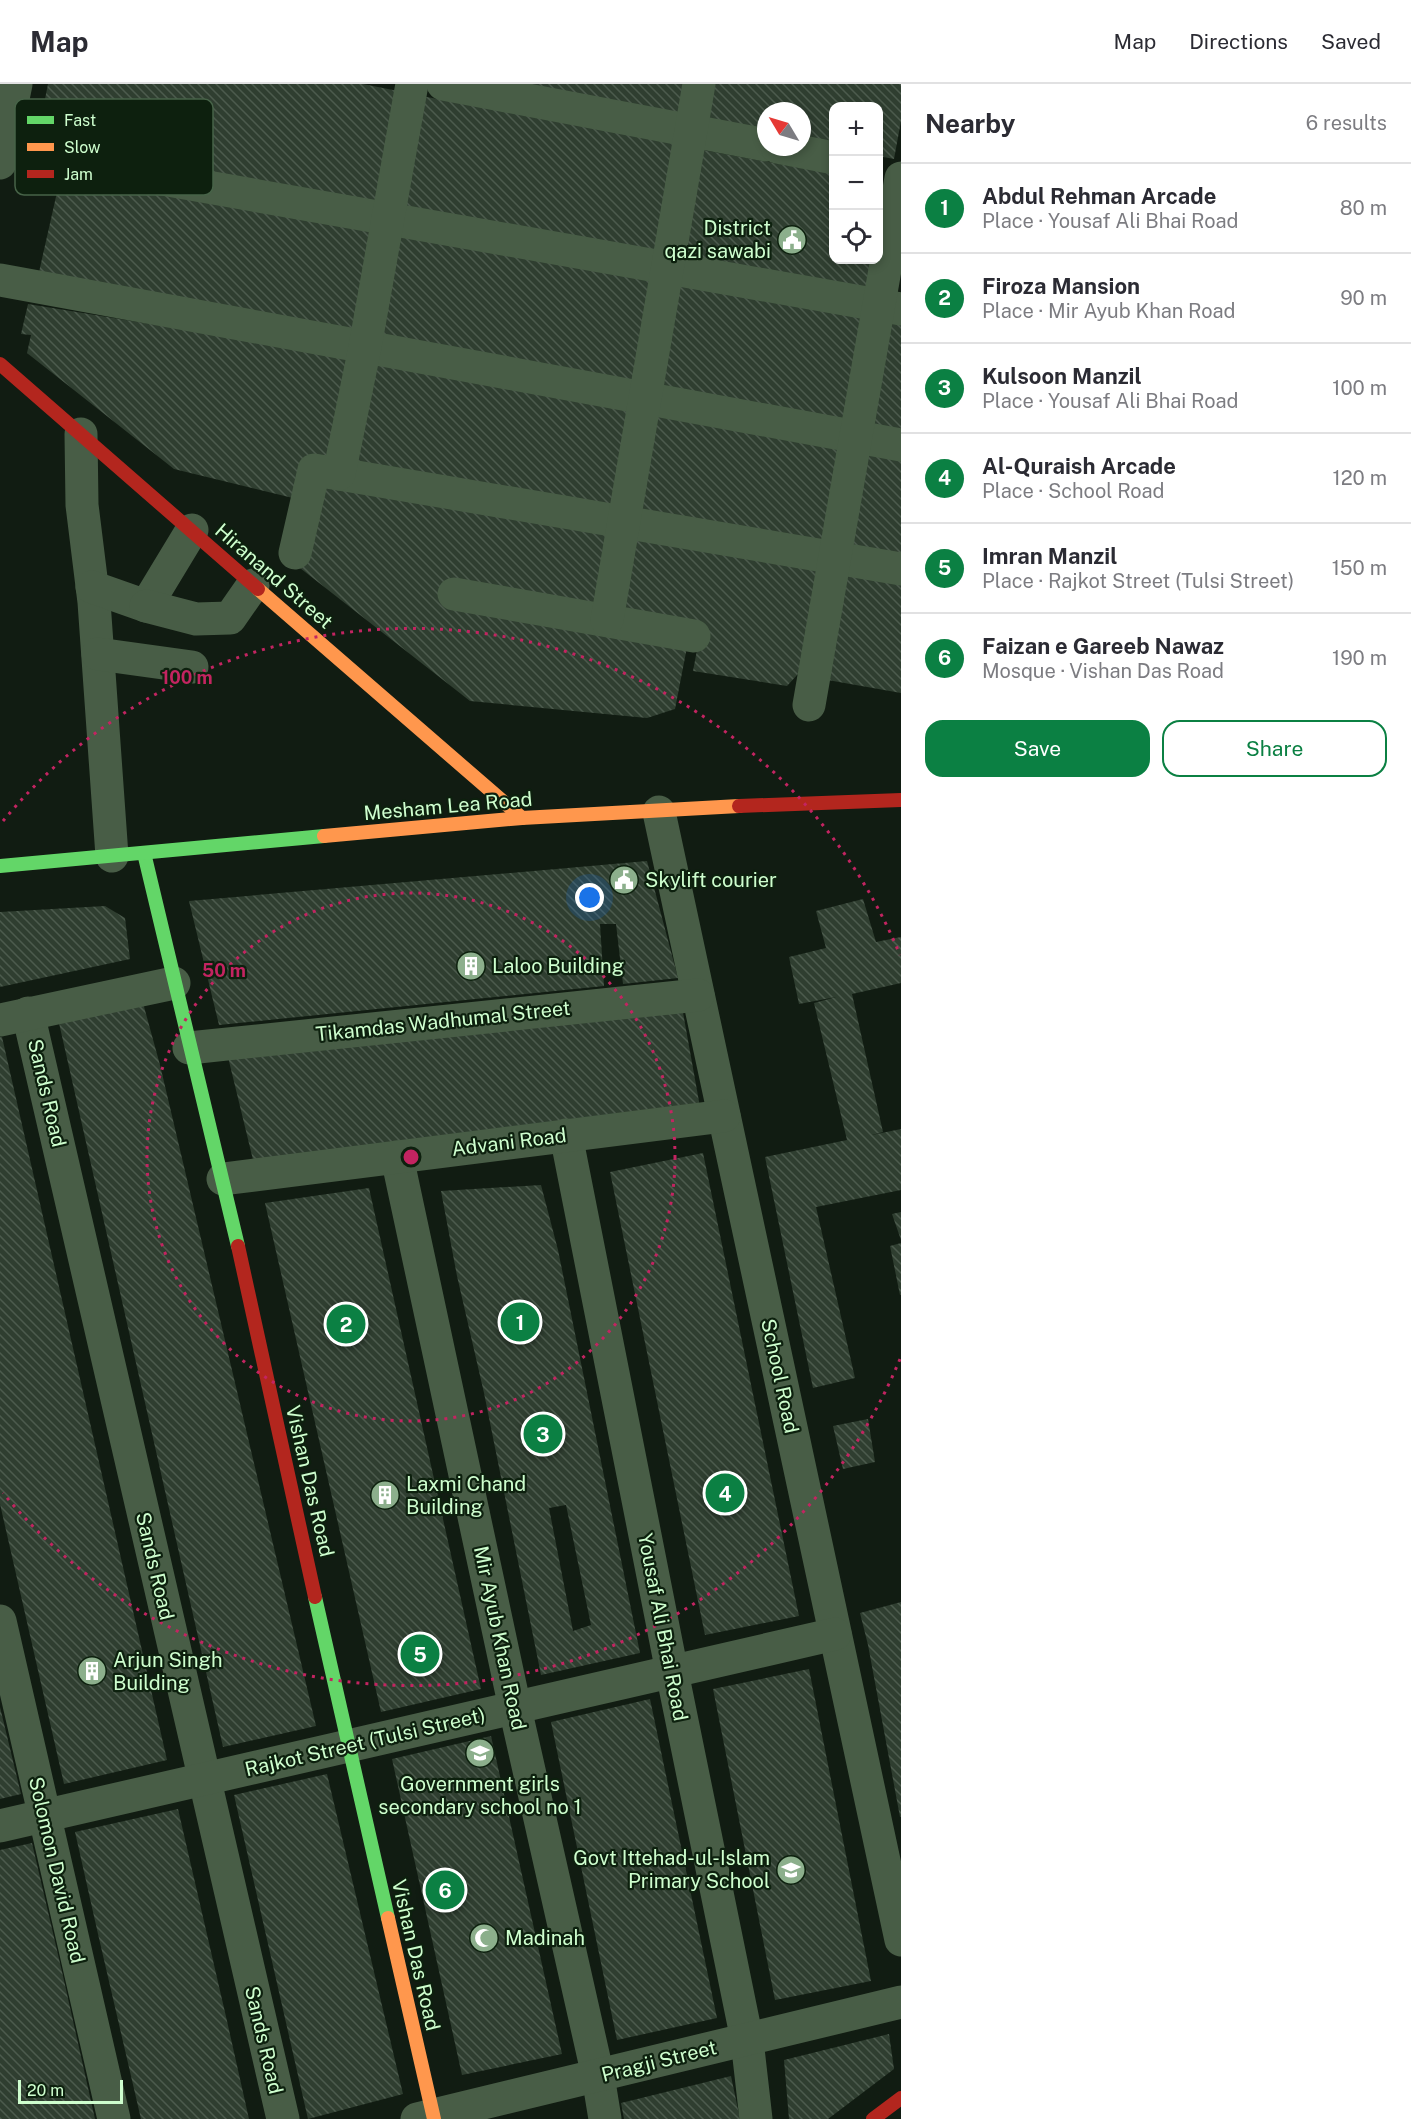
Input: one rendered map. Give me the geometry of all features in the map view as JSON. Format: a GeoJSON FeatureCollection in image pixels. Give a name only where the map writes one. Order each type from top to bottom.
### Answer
{"type":"FeatureCollection","features":[{"type":"Feature","properties":{"kind":"street"},"geometry":{"type":"LineString","coordinates":[[2,157],[16,84]]}},
{"type":"Feature","properties":{"kind":"street"},"geometry":{"type":"LineString","coordinates":[[339,474],[365,347],[412,84]]}},
{"type":"Feature","properties":{"kind":"street"},"geometry":{"type":"LineString","coordinates":[[443,84],[757,143]]}},
{"type":"Feature","properties":{"kind":"street"},"geometry":{"type":"LineString","coordinates":[[607,620],[699,84]]}},
{"type":"Feature","properties":{"kind":"street"},"geometry":{"type":"LineString","coordinates":[[811,154],[829,157]]}},
{"type":"Feature","properties":{"kind":"street"},"geometry":{"type":"LineString","coordinates":[[883,167],[901,171]]}},
{"type":"Feature","properties":{"kind":"street"},"geometry":{"type":"LineString","coordinates":[[809,705],[856,437],[890,307],[901,178]]}},
{"type":"Feature","properties":{"kind":"street"},"geometry":{"type":"LineString","coordinates":[[213,191],[388,219],[890,307]]}},
{"type":"Feature","properties":{"kind":"street"},"geometry":{"type":"LineString","coordinates":[[0,280],[901,445]]}},
{"type":"Feature","properties":{"kind":"street","name":"Hiranand Street"},"geometry":{"type":"LineString","coordinates":[[7,378],[81,434],[522,818]]}},
{"type":"Feature","properties":{"kind":"street"},"geometry":{"type":"LineString","coordinates":[[81,434],[82,505],[98,654],[112,856]]}},
{"type":"Feature","properties":{"kind":"street"},"geometry":{"type":"LineString","coordinates":[[295,553],[314,470],[901,569]]}},
{"type":"Feature","properties":{"kind":"street"},"geometry":{"type":"LineString","coordinates":[[146,606],[192,530]]}},
{"type":"Feature","properties":{"kind":"street"},"geometry":{"type":"LineString","coordinates":[[92,587],[146,606],[196,619],[230,618],[253,585]]}},
{"type":"Feature","properties":{"kind":"street"},"geometry":{"type":"LineString","coordinates":[[454,594],[694,636]]}},
{"type":"Feature","properties":{"kind":"street"},"geometry":{"type":"LineString","coordinates":[[98,654],[192,667]]}},
{"type":"Feature","properties":{"kind":"street","name":"Mesham Lea Road"},"geometry":{"type":"LineString","coordinates":[[0,866],[522,818],[901,800]]}},
{"type":"Feature","properties":{"kind":"street","name":"School Road"},"geometry":{"type":"LineString","coordinates":[[659,812],[901,1940]]}},
{"type":"Feature","properties":{"kind":"street","name":"Vishan Das Road"},"geometry":{"type":"LineString","coordinates":[[144,853],[189,1048],[223,1179],[428,2118]]}},
{"type":"Feature","properties":{"kind":"street"},"geometry":{"type":"LineString","coordinates":[[14,1016],[174,982]]}},
{"type":"Feature","properties":{"kind":"street","name":"Tikamdas Wadhumal Street"},"geometry":{"type":"LineString","coordinates":[[189,1048],[698,995]]}},
{"type":"Feature","properties":{"kind":"street","name":"Sands Road"},"geometry":{"type":"LineString","coordinates":[[14,1016],[204,1779],[282,2119]]}},
{"type":"Feature","properties":{"kind":"street","name":"Advani Road"},"geometry":{"type":"LineString","coordinates":[[223,1179],[724,1116]]}},
{"type":"Feature","properties":{"kind":"street","name":"Yousaf Ali Bhai Road"},"geometry":{"type":"LineString","coordinates":[[566,1135],[747,2040],[756,2119]]}},
{"type":"Feature","properties":{"kind":"street","name":"Mir Ayub Khan Road"},"geometry":{"type":"LineString","coordinates":[[397,1157],[515,1708],[598,2076],[605,2119]]}},
{"type":"Feature","properties":{"kind":"street","name":"Solomon David Road"},"geometry":{"type":"LineString","coordinates":[[0,1621],[114,2119]]}},
{"type":"Feature","properties":{"kind":"street","name":"Rajkot Street (Tulsi Street)"},"geometry":{"type":"LineString","coordinates":[[0,1826],[835,1634]]}},
{"type":"Feature","properties":{"kind":"street","name":"Pragji Street"},"geometry":{"type":"LineString","coordinates":[[428,2118],[901,2002]]}},
{"type":"Feature","properties":{"kind":"building"},"geometry":{"type":"Polygon","coordinates":[[[48,84],[363,84],[398,91],[375,210],[213,182],[213,99],[45,99],[48,84]]]}},
{"type":"Feature","properties":{"kind":"building"},"geometry":{"type":"Polygon","coordinates":[[[494,84],[690,84],[685,120],[494,84]]]}},
{"type":"Feature","properties":{"kind":"building"},"geometry":{"type":"Polygon","coordinates":[[[709,84],[901,84],[901,121],[894,159],[883,157],[883,102],[829,102],[829,147],[811,144],[811,102],[757,102],[757,133],[702,123],[709,84]]]}},
{"type":"Feature","properties":{"kind":"building"},"geometry":{"type":"Polygon","coordinates":[[[411,94],[679,144],[662,260],[390,213],[411,94]]]}},
{"type":"Feature","properties":{"kind":"building"},"geometry":{"type":"Polygon","coordinates":[[[698,149],[829,173],[829,264],[875,264],[870,296],[678,262],[698,149]]]}},
{"type":"Feature","properties":{"kind":"building"},"geometry":{"type":"Polygon","coordinates":[[[56,195],[207,195],[380,225],[358,342],[37,281],[56,195]]]}},
{"type":"Feature","properties":{"kind":"building"},"geometry":{"type":"Polygon","coordinates":[[[388,226],[658,275],[638,385],[368,339],[388,226]]]}},
{"type":"Feature","properties":{"kind":"building"},"geometry":{"type":"Polygon","coordinates":[[[675,281],[867,313],[848,420],[657,388],[675,281]]]}},
{"type":"Feature","properties":{"kind":"building"},"geometry":{"type":"Polygon","coordinates":[[[28,304],[353,357],[332,467],[301,500],[174,469],[27,353],[31,335],[21,334],[28,304]]]}},
{"type":"Feature","properties":{"kind":"building"},"geometry":{"type":"Polygon","coordinates":[[[884,316],[901,319],[901,429],[865,423],[884,316]]]}},
{"type":"Feature","properties":{"kind":"building"},"geometry":{"type":"Polygon","coordinates":[[[362,359],[634,408],[614,513],[345,468],[362,359]]]}},
{"type":"Feature","properties":{"kind":"building"},"geometry":{"type":"Polygon","coordinates":[[[653,410],[844,445],[824,549],[635,516],[653,410]]]}},
{"type":"Feature","properties":{"kind":"building"},"geometry":{"type":"Polygon","coordinates":[[[863,448],[901,455],[901,562],[843,553],[863,448]]]}},
{"type":"Feature","properties":{"kind":"building"},"geometry":{"type":"Polygon","coordinates":[[[321,479],[613,528],[599,610],[688,642],[675,709],[647,718],[470,701],[300,568],[321,479]]]}},
{"type":"Feature","properties":{"kind":"building"},"geometry":{"type":"Polygon","coordinates":[[[632,531],[824,563],[798,674],[787,686],[693,671],[701,629],[617,614],[632,531]]]}},
{"type":"Feature","properties":{"kind":"building"},"geometry":{"type":"Polygon","coordinates":[[[841,565],[901,576],[901,693],[822,679],[841,565]]]}},
{"type":"Feature","properties":{"kind":"building"},"geometry":{"type":"Polygon","coordinates":[[[647,861],[678,978],[623,984],[616,924],[600,924],[604,986],[219,1025],[189,901],[647,861]]]}},
{"type":"Feature","properties":{"kind":"building"},"geometry":{"type":"Polygon","coordinates":[[[863,899],[876,942],[901,937],[901,983],[852,994],[883,1132],[872,1135],[901,1129],[901,1190],[816,1207],[855,1378],[813,1388],[765,1157],[847,1140],[814,1003],[836,997],[799,1004],[789,957],[826,948],[816,911],[863,899]]]}},
{"type":"Feature","properties":{"kind":"building"},"geometry":{"type":"Polygon","coordinates":[[[105,906],[125,918],[130,959],[0,987],[0,912],[105,906]]]}},
{"type":"Feature","properties":{"kind":"building"},"geometry":{"type":"Polygon","coordinates":[[[143,1003],[160,1065],[316,1726],[223,1747],[59,1023],[143,1003]]]}},
{"type":"Feature","properties":{"kind":"building"},"geometry":{"type":"Polygon","coordinates":[[[682,1007],[700,1107],[254,1164],[228,1057],[682,1007]]]}},
{"type":"Feature","properties":{"kind":"building"},"geometry":{"type":"Polygon","coordinates":[[[0,1037],[2,1037],[167,1760],[64,1784],[0,1504],[0,1037]]]}},
{"type":"Feature","properties":{"kind":"building"},"geometry":{"type":"Polygon","coordinates":[[[703,1153],[799,1616],[705,1635],[610,1172],[703,1153]]]}},
{"type":"Feature","properties":{"kind":"building"},"geometry":{"type":"Polygon","coordinates":[[[541,1185],[558,1250],[640,1653],[541,1675],[441,1191],[541,1185]],[[566,1505],[549,1508],[573,1631],[591,1625],[566,1505]]]}},
{"type":"Feature","properties":{"kind":"building"},"geometry":{"type":"Polygon","coordinates":[[[369,1188],[481,1689],[381,1712],[265,1203],[369,1188]]]}},
{"type":"Feature","properties":{"kind":"building"},"geometry":{"type":"Polygon","coordinates":[[[901,1212],[901,1240],[892,1214],[901,1212]]]}},
{"type":"Feature","properties":{"kind":"building"},"geometry":{"type":"Polygon","coordinates":[[[901,1243],[901,1295],[900,1295],[890,1246],[901,1243]]]}},
{"type":"Feature","properties":{"kind":"building"},"geometry":{"type":"Polygon","coordinates":[[[868,1419],[875,1462],[843,1469],[833,1426],[868,1419]]]}},
{"type":"Feature","properties":{"kind":"building"},"geometry":{"type":"Polygon","coordinates":[[[901,1602],[901,1817],[900,1817],[860,1613],[901,1602]]]}},
{"type":"Feature","properties":{"kind":"building"},"geometry":{"type":"Polygon","coordinates":[[[809,1669],[871,1981],[775,2000],[713,1689],[809,1669]]]}},
{"type":"Feature","properties":{"kind":"building"},"geometry":{"type":"Polygon","coordinates":[[[650,1699],[717,2018],[617,2040],[551,1722],[650,1699]]]}},
{"type":"Feature","properties":{"kind":"building"},"geometry":{"type":"Polygon","coordinates":[[[0,1707],[21,1794],[0,1799],[0,1707]]]}},
{"type":"Feature","properties":{"kind":"building"},"geometry":{"type":"Polygon","coordinates":[[[491,1736],[562,2054],[462,2075],[392,1759],[491,1736]]]}},
{"type":"Feature","properties":{"kind":"building"},"geometry":{"type":"Polygon","coordinates":[[[327,1774],[403,2094],[308,2119],[234,1795],[327,1774]]]}},
{"type":"Feature","properties":{"kind":"building"},"geometry":{"type":"Polygon","coordinates":[[[178,1809],[249,2119],[141,2119],[98,1934],[75,1832],[178,1809]]]}},
{"type":"Feature","properties":{"kind":"building"},"geometry":{"type":"Polygon","coordinates":[[[32,1843],[95,2119],[0,2119],[0,1850],[32,1843]]]}},
{"type":"Feature","properties":{"kind":"building"},"geometry":{"type":"Polygon","coordinates":[[[889,2034],[894,2069],[828,2119],[789,2119],[784,2060],[889,2034]]]}},
{"type":"Feature","properties":{"kind":"building"},"geometry":{"type":"Polygon","coordinates":[[[731,2076],[740,2119],[624,2119],[621,2103],[731,2076]]]}},
{"type":"Feature","properties":{"kind":"traffic: fast"},"geometry":{"type":"LineString","coordinates":[[0,866],[324,836]]}},
{"type":"Feature","properties":{"kind":"traffic: fast"},"geometry":{"type":"LineString","coordinates":[[144,853],[238,1246]]}},
{"type":"Feature","properties":{"kind":"traffic: fast"},"geometry":{"type":"LineString","coordinates":[[315,1597],[388,1918]]}},
{"type":"Feature","properties":{"kind":"traffic: slow"},"geometry":{"type":"LineString","coordinates":[[258,589],[522,818]]}},
{"type":"Feature","properties":{"kind":"traffic: slow"},"geometry":{"type":"LineString","coordinates":[[324,836],[522,818],[739,806]]}},
{"type":"Feature","properties":{"kind":"traffic: slow"},"geometry":{"type":"LineString","coordinates":[[388,1918],[434,2119]]}},
{"type":"Feature","properties":{"kind":"traffic: jam"},"geometry":{"type":"LineString","coordinates":[[0,364],[258,589]]}},
{"type":"Feature","properties":{"kind":"traffic: jam"},"geometry":{"type":"LineString","coordinates":[[739,806],[901,800]]}},
{"type":"Feature","properties":{"kind":"traffic: jam"},"geometry":{"type":"LineString","coordinates":[[238,1246],[315,1597]]}},
{"type":"Feature","properties":{"kind":"traffic: jam"},"geometry":{"type":"LineString","coordinates":[[873,2119],[901,2098]]}},
{"type":"Feature","properties":{"kind":"place","name":"District qazi sawabi"},"geometry":{"type":"Point","coordinates":[792,240]}},
{"type":"Feature","properties":{"kind":"place","name":"Skylift courier"},"geometry":{"type":"Point","coordinates":[624,880]}},
{"type":"Feature","properties":{"kind":"place","name":"Laloo Building"},"geometry":{"type":"Point","coordinates":[471,966]}},
{"type":"Feature","properties":{"kind":"place","name":"Abdul Rehman Arcade"},"geometry":{"type":"Point","coordinates":[520,1322]}},
{"type":"Feature","properties":{"kind":"place","name":"Firoza Mansion"},"geometry":{"type":"Point","coordinates":[346,1324]}},
{"type":"Feature","properties":{"kind":"place","name":"Kulsoon Manzil"},"geometry":{"type":"Point","coordinates":[543,1434]}},
{"type":"Feature","properties":{"kind":"place","name":"Al-Quraish Arcade"},"geometry":{"type":"Point","coordinates":[725,1493]}},
{"type":"Feature","properties":{"kind":"place","name":"Laxmi Chand Building"},"geometry":{"type":"Point","coordinates":[385,1495]}},
{"type":"Feature","properties":{"kind":"place","name":"Imran Manzil"},"geometry":{"type":"Point","coordinates":[420,1654]}},
{"type":"Feature","properties":{"kind":"place","name":"Arjun Singh Building"},"geometry":{"type":"Point","coordinates":[92,1671]}},
{"type":"Feature","properties":{"kind":"place","name":"Government girls secondary school no 1"},"geometry":{"type":"Point","coordinates":[480,1753]}},
{"type":"Feature","properties":{"kind":"place","name":"Govt Ittehad-ul-Islam Primary School"},"geometry":{"type":"Point","coordinates":[791,1870]}},
{"type":"Feature","properties":{"kind":"place","name":"Faizan e Gareeb Nawaz"},"geometry":{"type":"Point","coordinates":[445,1890]}},
{"type":"Feature","properties":{"kind":"place","name":"Madinah"},"geometry":{"type":"Point","coordinates":[484,1938]}}]}
